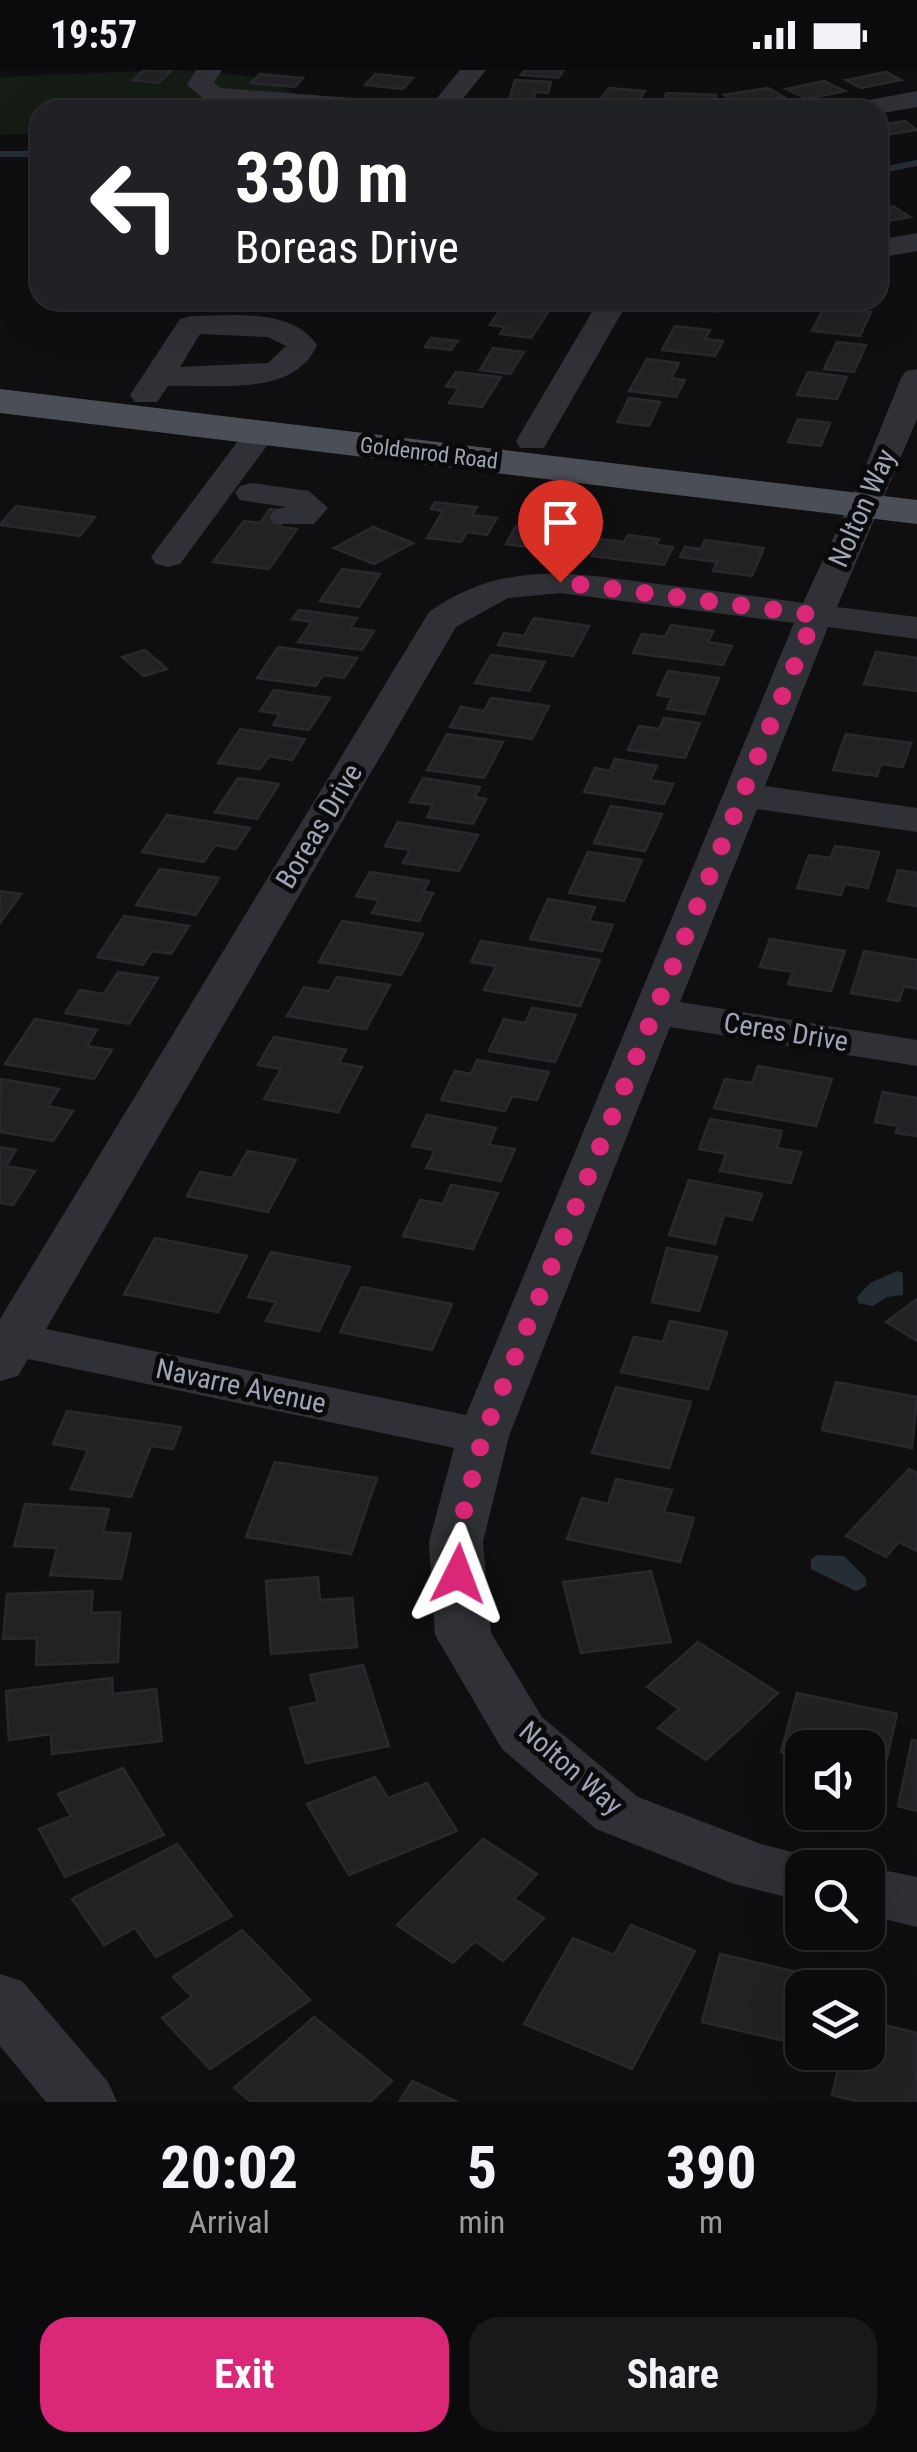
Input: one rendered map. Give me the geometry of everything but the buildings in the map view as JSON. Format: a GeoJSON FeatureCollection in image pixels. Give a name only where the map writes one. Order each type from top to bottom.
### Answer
{"type":"FeatureCollection","features":[{"type":"Feature","properties":{"kind":"main road","name":"Goldenrod Road"},"geometry":{"type":"LineString","coordinates":[[0,378],[152,386],[532,441],[870,494],[917,512]]}},
{"type":"Feature","properties":{"kind":"main road"},"geometry":{"type":"LineString","coordinates":[[0,397],[93,402],[152,386]]}},
{"type":"Feature","properties":{"kind":"main road","name":"Goldenrod Road"},"geometry":{"type":"LineString","coordinates":[[0,397],[261,432],[870,494],[917,487]]}},
{"type":"Feature","properties":{"kind":"street"},"geometry":{"type":"LineString","coordinates":[[209,70],[200,85],[204,91],[258,100]]}},
{"type":"Feature","properties":{"kind":"street"},"geometry":{"type":"LineString","coordinates":[[448,100],[473,70]]}},
{"type":"Feature","properties":{"kind":"street"},"geometry":{"type":"LineString","coordinates":[[888,104],[917,99]]}},
{"type":"Feature","properties":{"kind":"street"},"geometry":{"type":"LineString","coordinates":[[888,248],[915,244]]}},
{"type":"Feature","properties":{"kind":"street"},"geometry":{"type":"LineString","coordinates":[[532,441],[608,310]]}},
{"type":"Feature","properties":{"kind":"street","name":"Nolton Way"},"geometry":{"type":"LineString","coordinates":[[785,1874],[755,1867],[618,1813],[522,1733],[463,1635],[456,1542],[483,1436],[815,615],[917,378]]}},
{"type":"Feature","properties":{"kind":"street"},"geometry":{"type":"LineString","coordinates":[[168,557],[256,503],[261,432]]}},
{"type":"Feature","properties":{"kind":"street","name":"Boreas Drive"},"geometry":{"type":"LineString","coordinates":[[5,1346],[442,620],[469,599],[505,586],[560,582],[917,628]]}},
{"type":"Feature","properties":{"kind":"street"},"geometry":{"type":"LineString","coordinates":[[744,795],[917,820]]}},
{"type":"Feature","properties":{"kind":"street","name":"Ceres Drive"},"geometry":{"type":"LineString","coordinates":[[655,1011],[917,1053]]}},
{"type":"Feature","properties":{"kind":"street","name":"Navarre Avenue"},"geometry":{"type":"LineString","coordinates":[[5,1346],[483,1436]]}},
{"type":"Feature","properties":{"kind":"street"},"geometry":{"type":"LineString","coordinates":[[885,1895],[917,1902]]}},
{"type":"Feature","properties":{"kind":"street"},"geometry":{"type":"LineString","coordinates":[[0,2000],[85,2102]]}},
{"type":"Feature","properties":{"kind":"shaded area"},"geometry":{"type":"Polygon","coordinates":[[[176,70],[274,78],[291,93],[281,100],[30,100],[30,134],[0,135],[0,77],[176,70]]]}},
{"type":"Feature","properties":{"kind":"shaded area"},"geometry":{"type":"Polygon","coordinates":[[[897,1271],[903,1273],[903,1295],[887,1297],[873,1306],[858,1303],[857,1297],[870,1283],[897,1271]]]}},
{"type":"Feature","properties":{"kind":"shaded area"},"geometry":{"type":"Polygon","coordinates":[[[817,1555],[844,1556],[866,1578],[866,1586],[856,1591],[811,1569],[811,1559],[817,1555]]]}},
{"type":"Feature","properties":{"kind":"waterway"},"geometry":{"type":"LineString","coordinates":[[0,154],[30,154]]}},
{"type":"Feature","properties":{"kind":"waterway"},"geometry":{"type":"LineString","coordinates":[[888,169],[917,163]]}},
{"type":"Feature","properties":{"kind":"route"},"geometry":{"type":"LineString","coordinates":[[458,1574],[456,1542],[483,1436],[815,615],[560,582]]}}]}
